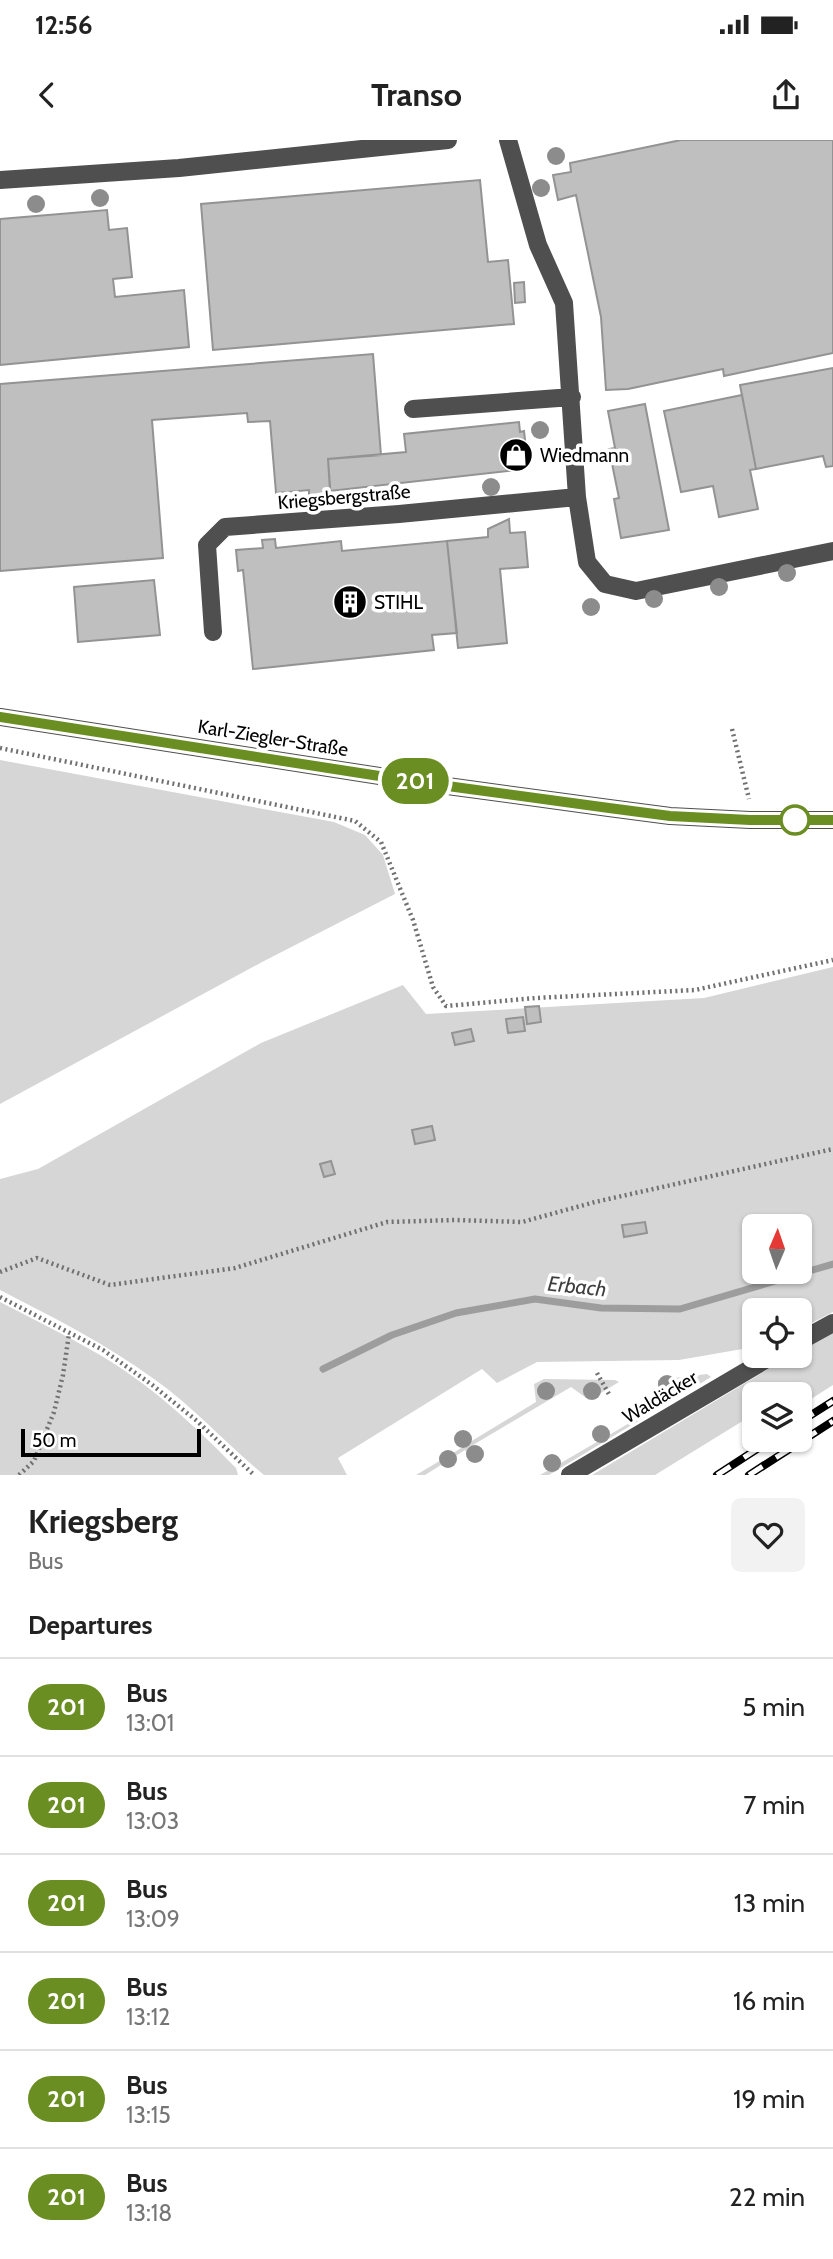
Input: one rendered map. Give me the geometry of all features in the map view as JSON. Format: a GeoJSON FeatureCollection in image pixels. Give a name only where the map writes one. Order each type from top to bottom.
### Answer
{"type":"FeatureCollection","features":[{"type":"Feature","properties":{"kind":"street"},"geometry":{"type":"LineString","coordinates":[[0,180],[179,167],[448,140]]}},
{"type":"Feature","properties":{"kind":"street"},"geometry":{"type":"LineString","coordinates":[[508,140],[538,244],[564,303],[578,497],[587,562],[605,584],[636,591],[833,551]]}},
{"type":"Feature","properties":{"kind":"street"},"geometry":{"type":"LineString","coordinates":[[413,409],[572,397]]}},
{"type":"Feature","properties":{"kind":"street","name":"Kriegsbergstraße"},"geometry":{"type":"LineString","coordinates":[[214,632],[207,545],[225,527],[578,497]]}},
{"type":"Feature","properties":{"kind":"street","name":"Karl-Ziegler-Straße"},"geometry":{"type":"LineString","coordinates":[[0,717],[418,782],[670,816],[833,820]]}},
{"type":"Feature","properties":{"kind":"street"},"geometry":{"type":"LineString","coordinates":[[812,1334],[833,1323]]}},
{"type":"Feature","properties":{"kind":"street","name":"Waldäcker"},"geometry":{"type":"LineString","coordinates":[[570,1475],[752,1368]]}},
{"type":"Feature","properties":{"kind":"path"},"geometry":{"type":"LineString","coordinates":[[732,729],[749,797],[750,820]]}},
{"type":"Feature","properties":{"kind":"path"},"geometry":{"type":"LineString","coordinates":[[0,748],[355,821],[381,842],[413,920],[433,987],[446,1006],[695,990],[833,960]]}},
{"type":"Feature","properties":{"kind":"path"},"geometry":{"type":"LineString","coordinates":[[0,1272],[37,1258],[110,1285],[235,1268],[387,1222],[455,1220],[522,1223],[595,1202],[833,1149]]}},
{"type":"Feature","properties":{"kind":"path"},"geometry":{"type":"LineString","coordinates":[[0,1297],[103,1350],[197,1421],[254,1475]]}},
{"type":"Feature","properties":{"kind":"path"},"geometry":{"type":"LineString","coordinates":[[19,1475],[34,1461],[54,1412],[69,1334]]}},
{"type":"Feature","properties":{"kind":"path"},"geometry":{"type":"LineString","coordinates":[[597,1373],[610,1396]]}},
{"type":"Feature","properties":{"kind":"shaded area"},"geometry":{"type":"Polygon","coordinates":[[[0,760],[334,822],[365,835],[383,855],[395,894],[264,961],[0,1104],[0,760]]]}},
{"type":"Feature","properties":{"kind":"shaded area"},"geometry":{"type":"Polygon","coordinates":[[[833,967],[833,1312],[812,1323],[812,1298],[742,1298],[742,1349],[679,1360],[537,1362],[497,1383],[482,1369],[338,1458],[347,1475],[264,1475],[183,1401],[136,1366],[0,1290],[0,1179],[38,1169],[261,1043],[403,985],[426,1014],[704,998],[833,967]]]}},
{"type":"Feature","properties":{"kind":"shaded area"},"geometry":{"type":"Polygon","coordinates":[[[0,1302],[88,1348],[137,1379],[205,1437],[236,1468],[238,1475],[0,1475],[0,1302]]]}},
{"type":"Feature","properties":{"kind":"shaded area"},"geometry":{"type":"Polygon","coordinates":[[[833,1332],[833,1385],[812,1398],[812,1382],[747,1382],[770,1368],[812,1368],[812,1344],[833,1332]]]}},
{"type":"Feature","properties":{"kind":"shaded area"},"geometry":{"type":"Polygon","coordinates":[[[707,1374],[711,1377],[549,1475],[540,1475],[659,1406],[658,1380],[707,1374]]]}},
{"type":"Feature","properties":{"kind":"shaded area"},"geometry":{"type":"Polygon","coordinates":[[[544,1379],[619,1382],[589,1400],[571,1387],[473,1445],[482,1458],[477,1462],[465,1450],[425,1475],[416,1475],[463,1447],[457,1433],[463,1430],[470,1442],[536,1402],[534,1384],[544,1379]]]}},
{"type":"Feature","properties":{"kind":"shaded area"},"geometry":{"type":"Polygon","coordinates":[[[742,1385],[742,1421],[655,1475],[592,1475],[742,1385]]]}},
{"type":"Feature","properties":{"kind":"building"},"geometry":{"type":"Polygon","coordinates":[[[681,140],[833,140],[833,353],[724,376],[723,369],[628,389],[606,390],[601,317],[576,195],[558,200],[553,175],[571,172],[570,163],[681,140]]]}},
{"type":"Feature","properties":{"kind":"building"},"geometry":{"type":"Polygon","coordinates":[[[480,180],[488,262],[508,260],[514,324],[213,350],[201,204],[480,180]]]}},
{"type":"Feature","properties":{"kind":"building"},"geometry":{"type":"Polygon","coordinates":[[[107,210],[109,230],[127,228],[132,277],[113,279],[115,297],[184,290],[189,347],[0,365],[0,219],[107,210]]]}},
{"type":"Feature","properties":{"kind":"building"},"geometry":{"type":"Polygon","coordinates":[[[524,282],[525,302],[515,303],[514,283],[524,282]]]}},
{"type":"Feature","properties":{"kind":"building"},"geometry":{"type":"Polygon","coordinates":[[[373,354],[381,455],[328,459],[331,499],[309,501],[309,490],[276,493],[270,421],[248,422],[247,413],[152,420],[163,558],[0,571],[0,384],[373,354]]]}},
{"type":"Feature","properties":{"kind":"building"},"geometry":{"type":"Polygon","coordinates":[[[833,368],[833,466],[826,467],[823,456],[756,469],[740,385],[833,368]]]}},
{"type":"Feature","properties":{"kind":"building"},"geometry":{"type":"Polygon","coordinates":[[[742,395],[756,469],[750,470],[758,509],[719,517],[713,486],[681,492],[664,411],[742,395]]]}},
{"type":"Feature","properties":{"kind":"building"},"geometry":{"type":"Polygon","coordinates":[[[645,404],[669,530],[621,538],[614,499],[619,498],[609,449],[615,448],[608,411],[645,404]]]}},
{"type":"Feature","properties":{"kind":"building"},"geometry":{"type":"Polygon","coordinates":[[[519,422],[520,432],[524,431],[527,458],[516,470],[330,491],[328,459],[406,452],[404,434],[519,422]]]}},
{"type":"Feature","properties":{"kind":"building"},"geometry":{"type":"Polygon","coordinates":[[[509,519],[510,533],[525,532],[528,567],[500,569],[507,643],[458,648],[447,541],[488,537],[488,529],[509,519]]]}},
{"type":"Feature","properties":{"kind":"building","name":"STIHL"},"geometry":{"type":"Polygon","coordinates":[[[275,539],[276,548],[341,541],[342,551],[447,541],[457,633],[432,635],[434,650],[253,669],[243,570],[238,571],[236,550],[263,548],[262,540],[275,539]]]}},
{"type":"Feature","properties":{"kind":"building"},"geometry":{"type":"Polygon","coordinates":[[[154,580],[160,635],[78,642],[74,587],[154,580]]]}},
{"type":"Feature","properties":{"kind":"building"},"geometry":{"type":"Polygon","coordinates":[[[539,1006],[541,1022],[527,1024],[525,1007],[539,1006]]]}},
{"type":"Feature","properties":{"kind":"building"},"geometry":{"type":"Polygon","coordinates":[[[523,1017],[525,1031],[508,1033],[506,1019],[523,1017]]]}},
{"type":"Feature","properties":{"kind":"building"},"geometry":{"type":"Polygon","coordinates":[[[471,1029],[474,1041],[455,1045],[452,1033],[471,1029]]]}},
{"type":"Feature","properties":{"kind":"building"},"geometry":{"type":"Polygon","coordinates":[[[432,1126],[435,1140],[415,1144],[412,1130],[432,1126]]]}},
{"type":"Feature","properties":{"kind":"building"},"geometry":{"type":"Polygon","coordinates":[[[331,1161],[335,1174],[324,1177],[320,1164],[331,1161]]]}},
{"type":"Feature","properties":{"kind":"building"},"geometry":{"type":"Polygon","coordinates":[[[645,1222],[647,1233],[624,1237],[622,1225],[645,1222]]]}},
{"type":"Feature","properties":{"kind":"waterway","name":"Erbach"},"geometry":{"type":"LineString","coordinates":[[323,1369],[392,1335],[456,1313],[535,1299],[601,1308],[680,1309],[833,1264]]}},
{"type":"Feature","properties":{"kind":"railway"},"geometry":{"type":"LineString","coordinates":[[812,1414],[833,1401]]}},
{"type":"Feature","properties":{"kind":"railway"},"geometry":{"type":"LineString","coordinates":[[749,1475],[833,1421]]}},
{"type":"Feature","properties":{"kind":"railway"},"geometry":{"type":"LineString","coordinates":[[717,1475],[752,1452]]}},
{"type":"Feature","properties":{"kind":"bus line","name":"201"},"geometry":{"type":"LineString","coordinates":[[0,717],[418,782],[670,816],[833,820]]}},
{"type":"Feature","properties":{"kind":"place","name":"Wiedmann"},"geometry":{"type":"Point","coordinates":[516,455]}},
{"type":"Feature","properties":{"kind":"place","name":"STIHL"},"geometry":{"type":"Point","coordinates":[350,602]}}]}
